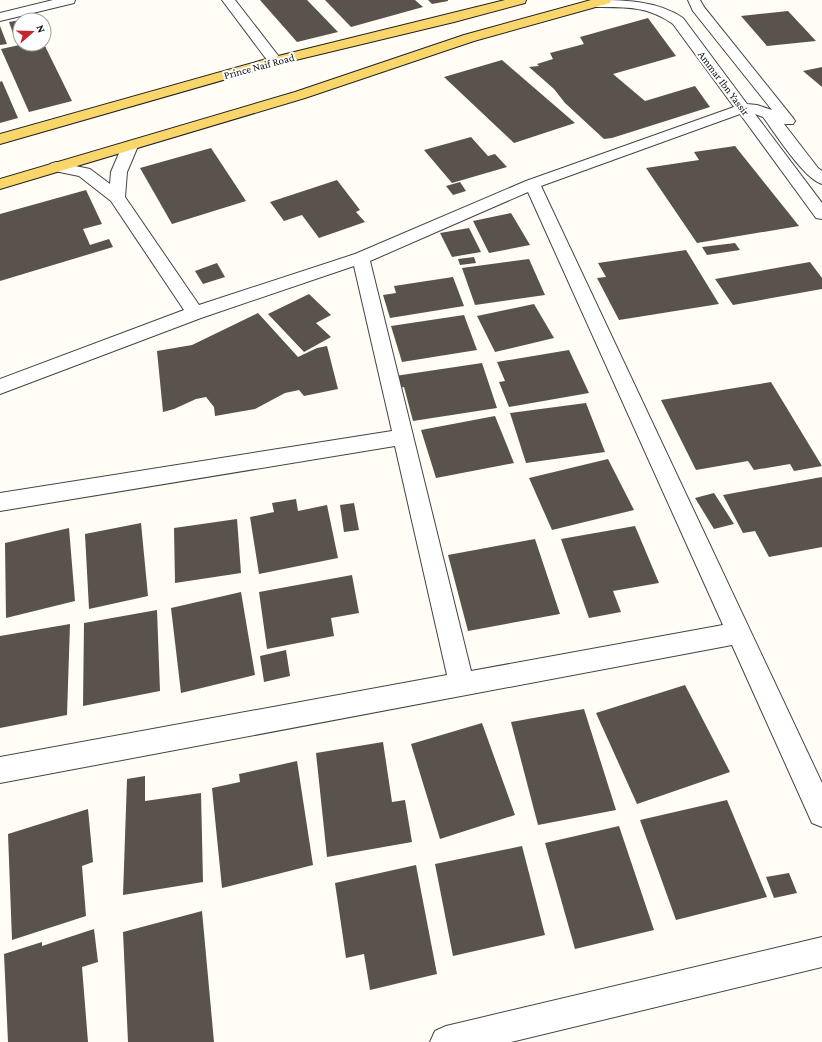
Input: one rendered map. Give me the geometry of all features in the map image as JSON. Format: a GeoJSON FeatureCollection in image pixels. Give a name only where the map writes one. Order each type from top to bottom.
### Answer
{"type":"FeatureCollection","features":[{"type":"Feature","properties":{"kind":"main road","name":"Prince Naif Road"},"geometry":{"type":"LineString","coordinates":[[0,138],[285,72],[449,19],[520,0]]}},
{"type":"Feature","properties":{"kind":"main road"},"geometry":{"type":"LineString","coordinates":[[0,184],[300,94],[469,38],[601,1]]}},
{"type":"Feature","properties":{"kind":"main road"},"geometry":{"type":"LineString","coordinates":[[114,121],[285,72],[469,38]]}},
{"type":"Feature","properties":{"kind":"main road"},"geometry":{"type":"LineString","coordinates":[[0,169],[285,72]]}},
{"type":"Feature","properties":{"kind":"street"},"geometry":{"type":"LineString","coordinates":[[0,17],[69,0]]}},
{"type":"Feature","properties":{"kind":"street"},"geometry":{"type":"LineString","coordinates":[[228,0],[285,72]]}},
{"type":"Feature","properties":{"kind":"street","name":"Ammar Ibn Yassir"},"geometry":{"type":"LineString","coordinates":[[694,0],[698,8],[822,164]]}},
{"type":"Feature","properties":{"kind":"street","name":"Ammar Ibn Yassir"},"geometry":{"type":"LineString","coordinates":[[601,1],[641,4],[660,9],[678,21],[822,214]]}},
{"type":"Feature","properties":{"kind":"street"},"geometry":{"type":"LineString","coordinates":[[0,388],[195,313],[361,258],[532,184],[744,108],[752,108],[768,114],[812,171],[822,179]]}},
{"type":"Feature","properties":{"kind":"street"},"geometry":{"type":"LineString","coordinates":[[117,197],[119,172],[130,146]]}},
{"type":"Feature","properties":{"kind":"street"},"geometry":{"type":"LineString","coordinates":[[56,168],[84,172],[117,197],[195,313]]}},
{"type":"Feature","properties":{"kind":"street"},"geometry":{"type":"LineString","coordinates":[[532,184],[822,813]]}},
{"type":"Feature","properties":{"kind":"street"},"geometry":{"type":"LineString","coordinates":[[361,258],[462,685]]}},
{"type":"Feature","properties":{"kind":"street"},"geometry":{"type":"LineString","coordinates":[[0,502],[403,437]]}},
{"type":"Feature","properties":{"kind":"street"},"geometry":{"type":"LineString","coordinates":[[0,770],[740,633]]}},
{"type":"Feature","properties":{"kind":"street"},"geometry":{"type":"LineString","coordinates":[[446,1042],[822,952]]}},
{"type":"Feature","properties":{"kind":"building"},"geometry":{"type":"Polygon","coordinates":[[[260,0],[307,0],[338,32],[297,42],[260,0]]]}},
{"type":"Feature","properties":{"kind":"building"},"geometry":{"type":"Polygon","coordinates":[[[325,0],[415,0],[423,7],[351,27],[325,0]]]}},
{"type":"Feature","properties":{"kind":"building"},"geometry":{"type":"Polygon","coordinates":[[[428,0],[448,0],[448,1],[432,4],[428,0]]]}},
{"type":"Feature","properties":{"kind":"building"},"geometry":{"type":"Polygon","coordinates":[[[788,11],[816,41],[767,46],[741,16],[788,11]]]}},
{"type":"Feature","properties":{"kind":"building"},"geometry":{"type":"Polygon","coordinates":[[[648,18],[676,56],[613,74],[645,101],[695,86],[710,107],[612,138],[604,139],[565,103],[554,89],[529,67],[539,66],[537,64],[553,59],[550,53],[584,44],[580,37],[648,18]]]}},
{"type":"Feature","properties":{"kind":"building"},"geometry":{"type":"Polygon","coordinates":[[[12,21],[12,30],[9,22],[12,21]]]}},
{"type":"Feature","properties":{"kind":"building"},"geometry":{"type":"Polygon","coordinates":[[[0,26],[7,44],[0,45],[0,26]]]}},
{"type":"Feature","properties":{"kind":"building"},"geometry":{"type":"Polygon","coordinates":[[[12,47],[12,52],[48,52],[72,101],[29,112],[1,49],[12,47]]]}},
{"type":"Feature","properties":{"kind":"building"},"geometry":{"type":"Polygon","coordinates":[[[502,60],[575,123],[514,143],[444,77],[502,60]]]}},
{"type":"Feature","properties":{"kind":"building"},"geometry":{"type":"Polygon","coordinates":[[[822,67],[822,87],[803,71],[822,67]]]}},
{"type":"Feature","properties":{"kind":"building"},"geometry":{"type":"Polygon","coordinates":[[[2,81],[18,118],[0,123],[0,82],[2,81]]]}},
{"type":"Feature","properties":{"kind":"building"},"geometry":{"type":"Polygon","coordinates":[[[471,137],[488,156],[495,154],[507,167],[452,183],[424,150],[471,137]]]}},
{"type":"Feature","properties":{"kind":"building"},"geometry":{"type":"Polygon","coordinates":[[[735,146],[799,226],[697,243],[646,168],[699,160],[694,152],[735,146]]]}},
{"type":"Feature","properties":{"kind":"building"},"geometry":{"type":"Polygon","coordinates":[[[211,148],[246,201],[172,224],[140,168],[211,148]]]}},
{"type":"Feature","properties":{"kind":"building"},"geometry":{"type":"Polygon","coordinates":[[[337,180],[360,210],[356,212],[365,222],[319,238],[302,215],[284,221],[270,202],[337,180]]]}},
{"type":"Feature","properties":{"kind":"building"},"geometry":{"type":"Polygon","coordinates":[[[460,182],[466,191],[453,195],[446,186],[460,182]]]}},
{"type":"Feature","properties":{"kind":"building"},"geometry":{"type":"Polygon","coordinates":[[[86,190],[102,224],[83,229],[90,245],[109,239],[113,247],[0,281],[0,214],[86,190]]]}},
{"type":"Feature","properties":{"kind":"building"},"geometry":{"type":"Polygon","coordinates":[[[511,213],[530,245],[489,253],[473,221],[511,213]]]}},
{"type":"Feature","properties":{"kind":"building"},"geometry":{"type":"Polygon","coordinates":[[[469,228],[481,252],[452,257],[440,233],[469,228]]]}},
{"type":"Feature","properties":{"kind":"building"},"geometry":{"type":"Polygon","coordinates":[[[735,243],[740,250],[707,255],[702,247],[735,243]]]}},
{"type":"Feature","properties":{"kind":"building"},"geometry":{"type":"Polygon","coordinates":[[[686,250],[719,304],[619,320],[597,278],[606,277],[598,263],[686,250]]]}},
{"type":"Feature","properties":{"kind":"building"},"geometry":{"type":"Polygon","coordinates":[[[474,257],[476,263],[460,265],[458,259],[474,257]]]}},
{"type":"Feature","properties":{"kind":"building"},"geometry":{"type":"Polygon","coordinates":[[[529,259],[545,295],[475,305],[462,268],[529,259]]]}},
{"type":"Feature","properties":{"kind":"building"},"geometry":{"type":"Polygon","coordinates":[[[810,262],[822,278],[822,289],[733,305],[715,279],[810,262]]]}},
{"type":"Feature","properties":{"kind":"building"},"geometry":{"type":"Polygon","coordinates":[[[217,263],[225,277],[203,284],[195,271],[217,263]]]}},
{"type":"Feature","properties":{"kind":"building"},"geometry":{"type":"Polygon","coordinates":[[[453,277],[464,306],[390,318],[383,295],[396,293],[394,286],[453,277]]]}},
{"type":"Feature","properties":{"kind":"building"},"geometry":{"type":"Polygon","coordinates":[[[309,294],[331,315],[316,323],[331,337],[304,352],[268,314],[309,294]]]}},
{"type":"Feature","properties":{"kind":"building"},"geometry":{"type":"Polygon","coordinates":[[[534,304],[554,338],[495,352],[477,316],[534,304]]]}},
{"type":"Feature","properties":{"kind":"building"},"geometry":{"type":"Polygon","coordinates":[[[258,313],[298,357],[317,348],[327,346],[338,389],[304,396],[299,390],[285,393],[255,409],[215,416],[214,407],[206,397],[196,399],[174,409],[163,412],[157,351],[192,345],[258,313]]]}},
{"type":"Feature","properties":{"kind":"building"},"geometry":{"type":"Polygon","coordinates":[[[464,315],[477,350],[402,362],[391,326],[464,315]]]}},
{"type":"Feature","properties":{"kind":"building"},"geometry":{"type":"Polygon","coordinates":[[[569,350],[589,393],[509,407],[499,382],[505,381],[497,362],[569,350]]]}},
{"type":"Feature","properties":{"kind":"building"},"geometry":{"type":"Polygon","coordinates":[[[482,363],[497,408],[413,421],[404,387],[398,388],[395,376],[482,363]]]}},
{"type":"Feature","properties":{"kind":"building"},"geometry":{"type":"Polygon","coordinates":[[[771,382],[822,466],[794,471],[790,464],[754,470],[748,461],[696,470],[661,400],[771,382]]]}},
{"type":"Feature","properties":{"kind":"building"},"geometry":{"type":"Polygon","coordinates":[[[586,403],[605,452],[526,463],[510,413],[586,403]]]}},
{"type":"Feature","properties":{"kind":"building"},"geometry":{"type":"Polygon","coordinates":[[[495,416],[514,463],[436,478],[421,430],[495,416]]]}},
{"type":"Feature","properties":{"kind":"building"},"geometry":{"type":"Polygon","coordinates":[[[608,459],[634,510],[552,530],[529,478],[608,459]]]}},
{"type":"Feature","properties":{"kind":"building"},"geometry":{"type":"Polygon","coordinates":[[[822,477],[822,547],[769,557],[755,531],[743,533],[723,495],[822,477]]]}},
{"type":"Feature","properties":{"kind":"building"},"geometry":{"type":"Polygon","coordinates":[[[714,493],[734,524],[714,529],[695,498],[714,493]]]}},
{"type":"Feature","properties":{"kind":"building"},"geometry":{"type":"Polygon","coordinates":[[[296,499],[298,511],[327,505],[338,558],[259,574],[250,517],[274,512],[272,503],[296,499]]]}},
{"type":"Feature","properties":{"kind":"building"},"geometry":{"type":"Polygon","coordinates":[[[354,503],[359,530],[344,532],[340,505],[354,503]]]}},
{"type":"Feature","properties":{"kind":"building"},"geometry":{"type":"Polygon","coordinates":[[[237,519],[241,573],[175,583],[174,528],[237,519]]]}},
{"type":"Feature","properties":{"kind":"building"},"geometry":{"type":"Polygon","coordinates":[[[141,523],[148,596],[89,609],[85,534],[141,523]]]}},
{"type":"Feature","properties":{"kind":"building"},"geometry":{"type":"Polygon","coordinates":[[[635,526],[659,583],[613,591],[621,612],[589,618],[561,539],[635,526]]]}},
{"type":"Feature","properties":{"kind":"building"},"geometry":{"type":"Polygon","coordinates":[[[69,528],[75,601],[6,618],[5,543],[69,528]]]}},
{"type":"Feature","properties":{"kind":"building"},"geometry":{"type":"Polygon","coordinates":[[[535,539],[560,614],[468,631],[448,555],[535,539]]]}},
{"type":"Feature","properties":{"kind":"building"},"geometry":{"type":"Polygon","coordinates":[[[352,575],[359,613],[331,618],[334,636],[267,649],[259,592],[352,575]]]}},
{"type":"Feature","properties":{"kind":"building"},"geometry":{"type":"Polygon","coordinates":[[[241,592],[255,675],[181,693],[171,608],[241,592]]]}},
{"type":"Feature","properties":{"kind":"building"},"geometry":{"type":"Polygon","coordinates":[[[157,610],[160,691],[83,706],[84,623],[157,610]]]}},
{"type":"Feature","properties":{"kind":"building"},"geometry":{"type":"Polygon","coordinates":[[[70,624],[67,715],[0,728],[0,636],[70,624]]]}},
{"type":"Feature","properties":{"kind":"building"},"geometry":{"type":"Polygon","coordinates":[[[286,650],[290,676],[264,682],[260,656],[286,650]]]}},
{"type":"Feature","properties":{"kind":"building"},"geometry":{"type":"Polygon","coordinates":[[[685,685],[730,772],[637,804],[596,713],[685,685]]]}},
{"type":"Feature","properties":{"kind":"building"},"geometry":{"type":"Polygon","coordinates":[[[584,709],[616,810],[538,825],[511,722],[584,709]]]}},
{"type":"Feature","properties":{"kind":"building"},"geometry":{"type":"Polygon","coordinates":[[[482,723],[515,815],[440,839],[411,744],[482,723]]]}},
{"type":"Feature","properties":{"kind":"building"},"geometry":{"type":"Polygon","coordinates":[[[383,742],[392,802],[405,800],[412,842],[327,857],[316,753],[383,742]]]}},
{"type":"Feature","properties":{"kind":"building"},"geometry":{"type":"Polygon","coordinates":[[[297,761],[313,865],[222,888],[212,788],[240,782],[239,774],[297,761]]]}},
{"type":"Feature","properties":{"kind":"building"},"geometry":{"type":"Polygon","coordinates":[[[145,776],[145,801],[201,793],[203,882],[123,895],[127,779],[145,776]]]}},
{"type":"Feature","properties":{"kind":"building"},"geometry":{"type":"Polygon","coordinates":[[[727,800],[767,897],[676,920],[640,820],[727,800]]]}},
{"type":"Feature","properties":{"kind":"building"},"geometry":{"type":"Polygon","coordinates":[[[88,809],[93,862],[82,866],[86,916],[12,940],[8,834],[88,809]]]}},
{"type":"Feature","properties":{"kind":"building"},"geometry":{"type":"Polygon","coordinates":[[[619,826],[654,930],[575,949],[545,843],[619,826]]]}},
{"type":"Feature","properties":{"kind":"building"},"geometry":{"type":"Polygon","coordinates":[[[522,846],[545,935],[453,956],[435,864],[522,846]]]}},
{"type":"Feature","properties":{"kind":"building"},"geometry":{"type":"Polygon","coordinates":[[[416,865],[437,974],[370,990],[364,954],[346,958],[335,883],[416,865]]]}},
{"type":"Feature","properties":{"kind":"building"},"geometry":{"type":"Polygon","coordinates":[[[789,873],[797,893],[774,898],[766,877],[789,873]]]}},
{"type":"Feature","properties":{"kind":"building"},"geometry":{"type":"Polygon","coordinates":[[[202,911],[214,1042],[128,1042],[123,932],[202,911]]]}},
{"type":"Feature","properties":{"kind":"building"},"geometry":{"type":"Polygon","coordinates":[[[94,929],[98,962],[82,967],[88,1042],[8,1042],[4,954],[42,942],[42,946],[94,929]]]}}]}
